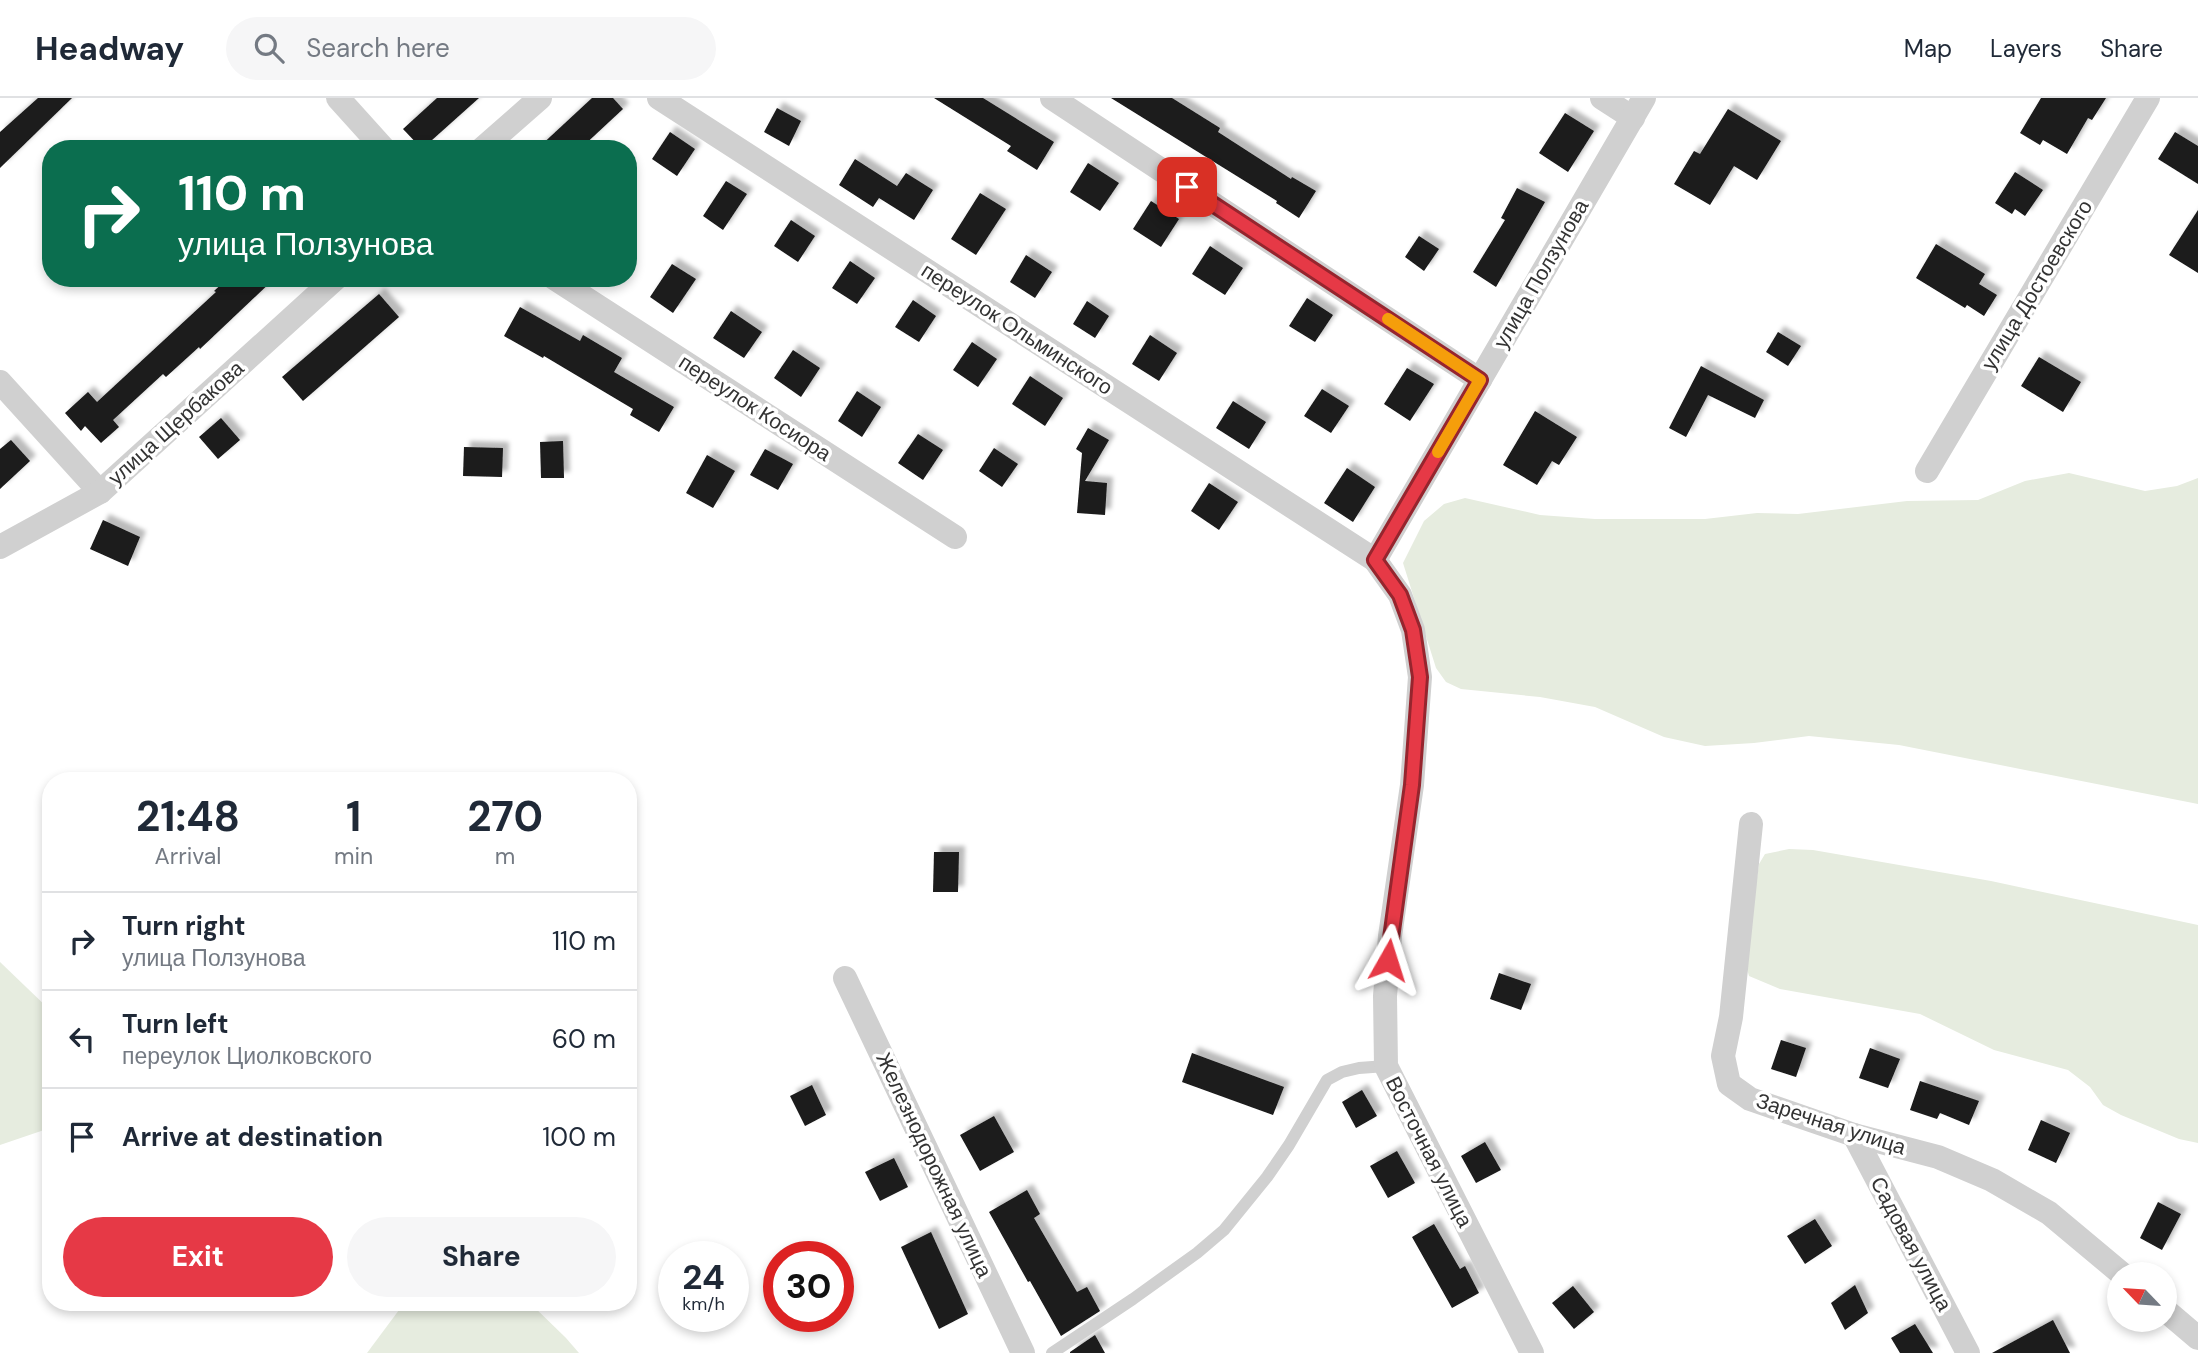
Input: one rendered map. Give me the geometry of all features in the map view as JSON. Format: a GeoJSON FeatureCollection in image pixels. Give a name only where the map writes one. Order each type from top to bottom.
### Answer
{"type":"FeatureCollection","features":[{"type":"Feature","properties":{"kind":"street"},"geometry":{"type":"LineString","coordinates":[[338,98],[376,140]]}},
{"type":"Feature","properties":{"kind":"street"},"geometry":{"type":"LineString","coordinates":[[492,140],[540,98]]}},
{"type":"Feature","properties":{"kind":"street","name":"переулок Ольминского"},"geometry":{"type":"LineString","coordinates":[[659,98],[1375,560]]}},
{"type":"Feature","properties":{"kind":"street"},"geometry":{"type":"LineString","coordinates":[[1052,98],[1480,380]]}},
{"type":"Feature","properties":{"kind":"street"},"geometry":{"type":"LineString","coordinates":[[1602,98],[1639,108]]}},
{"type":"Feature","properties":{"kind":"street","name":"улица Достоевского"},"geometry":{"type":"LineString","coordinates":[[1927,471],[2148,98]]}},
{"type":"Feature","properties":{"kind":"street","name":"улица Ползунова"},"geometry":{"type":"LineString","coordinates":[[1375,560],[1639,108]]}},
{"type":"Feature","properties":{"kind":"street","name":"улица Щербакова"},"geometry":{"type":"LineString","coordinates":[[0,547],[100,492],[327,287]]}},
{"type":"Feature","properties":{"kind":"street","name":"переулок Косиора"},"geometry":{"type":"LineString","coordinates":[[568,287],[955,537]]}},
{"type":"Feature","properties":{"kind":"street"},"geometry":{"type":"LineString","coordinates":[[0,382],[100,492]]}},
{"type":"Feature","properties":{"kind":"street","name":"Восточная улица"},"geometry":{"type":"LineString","coordinates":[[1375,560],[1400,595],[1413,630],[1420,677],[1412,785],[1390,936],[1385,996],[1386,1066],[1532,1353]]}},
{"type":"Feature","properties":{"kind":"street","name":"Заречная улица"},"geometry":{"type":"LineString","coordinates":[[1751,824],[1731,1017],[1723,1056],[1728,1084],[1750,1099],[1854,1135],[1938,1157],[1992,1180],[2049,1213],[2108,1262]]}},
{"type":"Feature","properties":{"kind":"street","name":"Железнодорожная улица"},"geometry":{"type":"LineString","coordinates":[[845,978],[1023,1353]]}},
{"type":"Feature","properties":{"kind":"street","name":"Садовая улица"},"geometry":{"type":"LineString","coordinates":[[1854,1135],[1968,1353]]}},
{"type":"Feature","properties":{"kind":"street"},"geometry":{"type":"LineString","coordinates":[[2177,1320],[2198,1338]]}},
{"type":"Feature","properties":{"kind":"lane"},"geometry":{"type":"LineString","coordinates":[[1052,1353],[1133,1299],[1224,1230],[1275,1166],[1327,1080],[1342,1072],[1386,1066]]}},
{"type":"Feature","properties":{"kind":"shaded area"},"geometry":{"type":"Polygon","coordinates":[[[2069,473],[2145,491],[2177,486],[2198,478],[2198,804],[1899,745],[1809,736],[1705,746],[1664,737],[1595,707],[1540,697],[1461,689],[1446,682],[1436,668],[1403,563],[1424,521],[1444,504],[1465,498],[1540,515],[1595,519],[1705,519],[1757,513],[1798,514],[1907,501],[1978,500],[2025,481],[2069,473]]]}},
{"type":"Feature","properties":{"kind":"shaded area"},"geometry":{"type":"Polygon","coordinates":[[[1789,849],[1813,850],[1991,881],[2198,925],[2198,1143],[2179,1139],[2103,1105],[2090,1087],[2068,1070],[1994,1050],[1920,1014],[1780,989],[1749,976],[1745,962],[1759,864],[1765,854],[1789,849]]]}},
{"type":"Feature","properties":{"kind":"shaded area"},"geometry":{"type":"Polygon","coordinates":[[[0,962],[42,1002],[42,1131],[0,1145],[0,962]]]}},
{"type":"Feature","properties":{"kind":"shaded area"},"geometry":{"type":"Polygon","coordinates":[[[398,1311],[538,1311],[579,1353],[367,1353],[398,1311]]]}},
{"type":"Feature","properties":{"kind":"building"},"geometry":{"type":"Polygon","coordinates":[[[38,98],[72,98],[0,168],[0,132],[38,98]]]}},
{"type":"Feature","properties":{"kind":"building"},"geometry":{"type":"Polygon","coordinates":[[[437,98],[479,98],[432,140],[413,140],[403,129],[437,98]]]}},
{"type":"Feature","properties":{"kind":"building"},"geometry":{"type":"Polygon","coordinates":[[[592,98],[613,98],[623,109],[590,140],[547,140],[592,98]]]}},
{"type":"Feature","properties":{"kind":"building"},"geometry":{"type":"Polygon","coordinates":[[[934,98],[983,98],[1054,142],[1037,170],[1007,151],[1011,146],[934,98]]]}},
{"type":"Feature","properties":{"kind":"building"},"geometry":{"type":"Polygon","coordinates":[[[1111,98],[1172,98],[1220,128],[1218,132],[1291,179],[1292,177],[1316,191],[1299,218],[1276,203],[1277,201],[1111,98]]]}},
{"type":"Feature","properties":{"kind":"building"},"geometry":{"type":"Polygon","coordinates":[[[2041,98],[2106,98],[2092,120],[2088,118],[2067,154],[2043,140],[2040,145],[2020,133],[2041,98]]]}},
{"type":"Feature","properties":{"kind":"building"},"geometry":{"type":"Polygon","coordinates":[[[777,108],[801,121],[789,146],[764,132],[777,108]]]}},
{"type":"Feature","properties":{"kind":"building"},"geometry":{"type":"Polygon","coordinates":[[[1728,109],[1781,141],[1757,180],[1734,166],[1710,205],[1674,184],[1694,151],[1700,154],[1728,109]]]}},
{"type":"Feature","properties":{"kind":"building"},"geometry":{"type":"Polygon","coordinates":[[[1565,113],[1594,131],[1568,172],[1539,153],[1565,113]]]}},
{"type":"Feature","properties":{"kind":"building"},"geometry":{"type":"Polygon","coordinates":[[[670,132],[695,149],[677,176],[652,159],[670,132]]]}},
{"type":"Feature","properties":{"kind":"building"},"geometry":{"type":"Polygon","coordinates":[[[2175,132],[2198,146],[2198,184],[2158,159],[2175,132]]]}},
{"type":"Feature","properties":{"kind":"building"},"geometry":{"type":"Polygon","coordinates":[[[855,159],[897,186],[906,173],[933,190],[914,220],[879,198],[873,207],[839,185],[855,159]]]}},
{"type":"Feature","properties":{"kind":"building"},"geometry":{"type":"Polygon","coordinates":[[[1088,163],[1119,183],[1100,211],[1070,192],[1088,163]]]}},
{"type":"Feature","properties":{"kind":"building"},"geometry":{"type":"Polygon","coordinates":[[[2015,172],[2043,190],[2025,216],[2015,209],[2012,214],[1995,203],[2015,172]]]}},
{"type":"Feature","properties":{"kind":"building"},"geometry":{"type":"Polygon","coordinates":[[[726,181],[747,194],[723,230],[703,216],[726,181]]]}},
{"type":"Feature","properties":{"kind":"building"},"geometry":{"type":"Polygon","coordinates":[[[1517,188],[1545,202],[1496,287],[1473,272],[1505,220],[1501,218],[1517,188]]]}},
{"type":"Feature","properties":{"kind":"building"},"geometry":{"type":"Polygon","coordinates":[[[980,193],[1006,209],[976,255],[951,239],[980,193]]]}},
{"type":"Feature","properties":{"kind":"building"},"geometry":{"type":"Polygon","coordinates":[[[1151,201],[1179,219],[1161,247],[1133,229],[1151,201]]]}},
{"type":"Feature","properties":{"kind":"building"},"geometry":{"type":"Polygon","coordinates":[[[2198,210],[2198,273],[2169,255],[2198,210]]]}},
{"type":"Feature","properties":{"kind":"building"},"geometry":{"type":"Polygon","coordinates":[[[791,220],[815,236],[798,262],[774,246],[791,220]]]}},
{"type":"Feature","properties":{"kind":"building"},"geometry":{"type":"Polygon","coordinates":[[[1419,236],[1439,249],[1424,271],[1405,257],[1419,236]]]}},
{"type":"Feature","properties":{"kind":"building"},"geometry":{"type":"Polygon","coordinates":[[[1936,244],[1985,274],[1979,284],[1997,295],[1984,316],[1967,305],[1965,308],[1916,278],[1936,244]]]}},
{"type":"Feature","properties":{"kind":"building"},"geometry":{"type":"Polygon","coordinates":[[[1210,246],[1243,268],[1225,295],[1192,274],[1210,246]]]}},
{"type":"Feature","properties":{"kind":"building"},"geometry":{"type":"Polygon","coordinates":[[[1026,255],[1052,272],[1035,298],[1010,282],[1026,255]]]}},
{"type":"Feature","properties":{"kind":"building"},"geometry":{"type":"Polygon","coordinates":[[[850,261],[875,278],[857,304],[832,288],[850,261]]]}},
{"type":"Feature","properties":{"kind":"building"},"geometry":{"type":"Polygon","coordinates":[[[672,264],[696,279],[673,313],[650,297],[672,264]]]}},
{"type":"Feature","properties":{"kind":"building"},"geometry":{"type":"Polygon","coordinates":[[[218,287],[265,287],[200,349],[199,347],[166,377],[163,374],[113,420],[119,427],[101,443],[85,426],[81,431],[65,413],[88,392],[97,402],[216,292],[214,291],[218,287]]]}},
{"type":"Feature","properties":{"kind":"building"},"geometry":{"type":"Polygon","coordinates":[[[379,294],[399,317],[303,401],[282,377],[379,294]]]}},
{"type":"Feature","properties":{"kind":"building"},"geometry":{"type":"Polygon","coordinates":[[[1307,298],[1333,315],[1315,342],[1289,326],[1307,298]]]}},
{"type":"Feature","properties":{"kind":"building"},"geometry":{"type":"Polygon","coordinates":[[[913,300],[936,316],[919,342],[895,327],[913,300]]]}},
{"type":"Feature","properties":{"kind":"building"},"geometry":{"type":"Polygon","coordinates":[[[1087,301],[1109,316],[1095,338],[1073,324],[1087,301]]]}},
{"type":"Feature","properties":{"kind":"building"},"geometry":{"type":"Polygon","coordinates":[[[520,307],[580,341],[583,335],[622,358],[614,372],[674,407],[659,432],[630,415],[633,409],[544,356],[543,358],[504,336],[520,307]]]}},
{"type":"Feature","properties":{"kind":"building"},"geometry":{"type":"Polygon","coordinates":[[[731,311],[762,332],[744,358],[713,338],[731,311]]]}},
{"type":"Feature","properties":{"kind":"building"},"geometry":{"type":"Polygon","coordinates":[[[1778,332],[1801,346],[1788,366],[1766,352],[1778,332]]]}},
{"type":"Feature","properties":{"kind":"building"},"geometry":{"type":"Polygon","coordinates":[[[1150,335],[1177,353],[1159,381],[1132,364],[1150,335]]]}},
{"type":"Feature","properties":{"kind":"building"},"geometry":{"type":"Polygon","coordinates":[[[972,342],[997,359],[978,387],[953,370],[972,342]]]}},
{"type":"Feature","properties":{"kind":"building"},"geometry":{"type":"Polygon","coordinates":[[[793,350],[820,368],[801,397],[774,378],[793,350]]]}},
{"type":"Feature","properties":{"kind":"building"},"geometry":{"type":"Polygon","coordinates":[[[2039,357],[2081,382],[2063,412],[2021,386],[2039,357]]]}},
{"type":"Feature","properties":{"kind":"building"},"geometry":{"type":"Polygon","coordinates":[[[1701,366],[1764,400],[1755,418],[1708,395],[1686,437],[1669,428],[1701,366]]]}},
{"type":"Feature","properties":{"kind":"building"},"geometry":{"type":"Polygon","coordinates":[[[1407,368],[1434,384],[1410,421],[1384,404],[1407,368]]]}},
{"type":"Feature","properties":{"kind":"building"},"geometry":{"type":"Polygon","coordinates":[[[1030,376],[1063,398],[1045,426],[1012,404],[1030,376]]]}},
{"type":"Feature","properties":{"kind":"building"},"geometry":{"type":"Polygon","coordinates":[[[1322,389],[1349,406],[1331,433],[1304,416],[1322,389]]]}},
{"type":"Feature","properties":{"kind":"building"},"geometry":{"type":"Polygon","coordinates":[[[857,391],[881,407],[862,437],[838,421],[857,391]]]}},
{"type":"Feature","properties":{"kind":"building"},"geometry":{"type":"Polygon","coordinates":[[[1233,401],[1266,422],[1249,449],[1216,428],[1233,401]]]}},
{"type":"Feature","properties":{"kind":"building"},"geometry":{"type":"Polygon","coordinates":[[[1535,411],[1577,437],[1559,465],[1552,461],[1537,485],[1503,465],[1535,411]]]}},
{"type":"Feature","properties":{"kind":"building"},"geometry":{"type":"Polygon","coordinates":[[[221,418],[240,440],[218,459],[199,437],[221,418]]]}},
{"type":"Feature","properties":{"kind":"building"},"geometry":{"type":"Polygon","coordinates":[[[1088,428],[1109,440],[1085,481],[1107,483],[1105,515],[1077,513],[1082,453],[1076,449],[1088,428]]]}},
{"type":"Feature","properties":{"kind":"building"},"geometry":{"type":"Polygon","coordinates":[[[918,434],[943,450],[923,480],[898,463],[918,434]]]}},
{"type":"Feature","properties":{"kind":"building"},"geometry":{"type":"Polygon","coordinates":[[[11,440],[30,461],[0,489],[0,449],[11,440]]]}},
{"type":"Feature","properties":{"kind":"building"},"geometry":{"type":"Polygon","coordinates":[[[563,441],[564,478],[541,478],[540,442],[563,441]]]}},
{"type":"Feature","properties":{"kind":"building"},"geometry":{"type":"Polygon","coordinates":[[[464,447],[503,448],[502,477],[463,476],[464,447]]]}},
{"type":"Feature","properties":{"kind":"building"},"geometry":{"type":"Polygon","coordinates":[[[994,448],[1018,464],[1002,487],[979,471],[994,448]]]}},
{"type":"Feature","properties":{"kind":"building"},"geometry":{"type":"Polygon","coordinates":[[[765,449],[793,464],[778,490],[750,475],[765,449]]]}},
{"type":"Feature","properties":{"kind":"building"},"geometry":{"type":"Polygon","coordinates":[[[707,455],[735,471],[713,508],[686,493],[707,455]]]}},
{"type":"Feature","properties":{"kind":"building"},"geometry":{"type":"Polygon","coordinates":[[[1347,468],[1375,487],[1353,522],[1324,503],[1347,468]]]}},
{"type":"Feature","properties":{"kind":"building"},"geometry":{"type":"Polygon","coordinates":[[[1209,483],[1238,502],[1219,530],[1191,511],[1209,483]]]}},
{"type":"Feature","properties":{"kind":"building"},"geometry":{"type":"Polygon","coordinates":[[[103,520],[140,537],[128,566],[90,549],[103,520]]]}},
{"type":"Feature","properties":{"kind":"building"},"geometry":{"type":"Polygon","coordinates":[[[934,852],[959,852],[958,892],[933,892],[934,852]]]}},
{"type":"Feature","properties":{"kind":"building"},"geometry":{"type":"Polygon","coordinates":[[[1499,973],[1531,984],[1521,1010],[1490,999],[1499,973]]]}},
{"type":"Feature","properties":{"kind":"building"},"geometry":{"type":"Polygon","coordinates":[[[1781,1040],[1806,1048],[1796,1077],[1771,1069],[1781,1040]]]}},
{"type":"Feature","properties":{"kind":"building"},"geometry":{"type":"Polygon","coordinates":[[[1870,1048],[1900,1059],[1888,1088],[1859,1078],[1870,1048]]]}},
{"type":"Feature","properties":{"kind":"building"},"geometry":{"type":"Polygon","coordinates":[[[1192,1053],[1284,1087],[1273,1115],[1182,1082],[1192,1053]]]}},
{"type":"Feature","properties":{"kind":"building"},"geometry":{"type":"Polygon","coordinates":[[[1920,1081],[1979,1101],[1969,1125],[1940,1113],[1937,1119],[1910,1110],[1920,1081]]]}},
{"type":"Feature","properties":{"kind":"building"},"geometry":{"type":"Polygon","coordinates":[[[812,1085],[826,1115],[805,1126],[790,1096],[812,1085]]]}},
{"type":"Feature","properties":{"kind":"building"},"geometry":{"type":"Polygon","coordinates":[[[1362,1090],[1377,1116],[1356,1128],[1342,1102],[1362,1090]]]}},
{"type":"Feature","properties":{"kind":"building"},"geometry":{"type":"Polygon","coordinates":[[[994,1116],[1014,1152],[980,1171],[960,1135],[994,1116]]]}},
{"type":"Feature","properties":{"kind":"building"},"geometry":{"type":"Polygon","coordinates":[[[2041,1120],[2070,1133],[2056,1163],[2028,1150],[2041,1120]]]}},
{"type":"Feature","properties":{"kind":"building"},"geometry":{"type":"Polygon","coordinates":[[[1485,1142],[1501,1170],[1476,1183],[1461,1156],[1485,1142]]]}},
{"type":"Feature","properties":{"kind":"building"},"geometry":{"type":"Polygon","coordinates":[[[1397,1151],[1415,1183],[1388,1198],[1370,1166],[1397,1151]]]}},
{"type":"Feature","properties":{"kind":"building"},"geometry":{"type":"Polygon","coordinates":[[[894,1158],[908,1187],[880,1201],[865,1172],[894,1158]]]}},
{"type":"Feature","properties":{"kind":"building"},"geometry":{"type":"Polygon","coordinates":[[[1027,1190],[1040,1214],[1034,1218],[1077,1292],[1087,1287],[1100,1311],[1061,1336],[989,1212],[1027,1190]]]}},
{"type":"Feature","properties":{"kind":"building"},"geometry":{"type":"Polygon","coordinates":[[[2158,1202],[2181,1214],[2162,1250],[2140,1238],[2158,1202]]]}},
{"type":"Feature","properties":{"kind":"building"},"geometry":{"type":"Polygon","coordinates":[[[1815,1219],[1832,1246],[1805,1264],[1787,1236],[1815,1219]]]}},
{"type":"Feature","properties":{"kind":"building"},"geometry":{"type":"Polygon","coordinates":[[[1434,1224],[1460,1269],[1465,1266],[1479,1293],[1452,1308],[1412,1237],[1434,1224]]]}},
{"type":"Feature","properties":{"kind":"building"},"geometry":{"type":"Polygon","coordinates":[[[931,1232],[968,1314],[939,1329],[901,1247],[931,1232]]]}},
{"type":"Feature","properties":{"kind":"building"},"geometry":{"type":"Polygon","coordinates":[[[1855,1285],[1868,1313],[1845,1330],[1831,1303],[1855,1285]]]}},
{"type":"Feature","properties":{"kind":"building"},"geometry":{"type":"Polygon","coordinates":[[[1573,1286],[1594,1312],[1574,1329],[1552,1303],[1573,1286]]]}},
{"type":"Feature","properties":{"kind":"building"},"geometry":{"type":"Polygon","coordinates":[[[2053,1320],[2070,1353],[1992,1353],[2053,1320]]]}},
{"type":"Feature","properties":{"kind":"building"},"geometry":{"type":"Polygon","coordinates":[[[1915,1324],[1933,1353],[1900,1353],[1891,1338],[1915,1324]]]}},
{"type":"Feature","properties":{"kind":"building"},"geometry":{"type":"Polygon","coordinates":[[[1095,1335],[1105,1353],[1070,1353],[1070,1352],[1095,1335]]]}},
{"type":"Feature","properties":{"kind":"slow traffic"},"geometry":{"type":"LineString","coordinates":[[1388,319],[1480,380],[1438,452]]}},
{"type":"Feature","properties":{"kind":"route"},"geometry":{"type":"LineString","coordinates":[[1187,187],[1480,380],[1375,560],[1400,595],[1413,630],[1420,677],[1412,785],[1388,960]]}}]}
